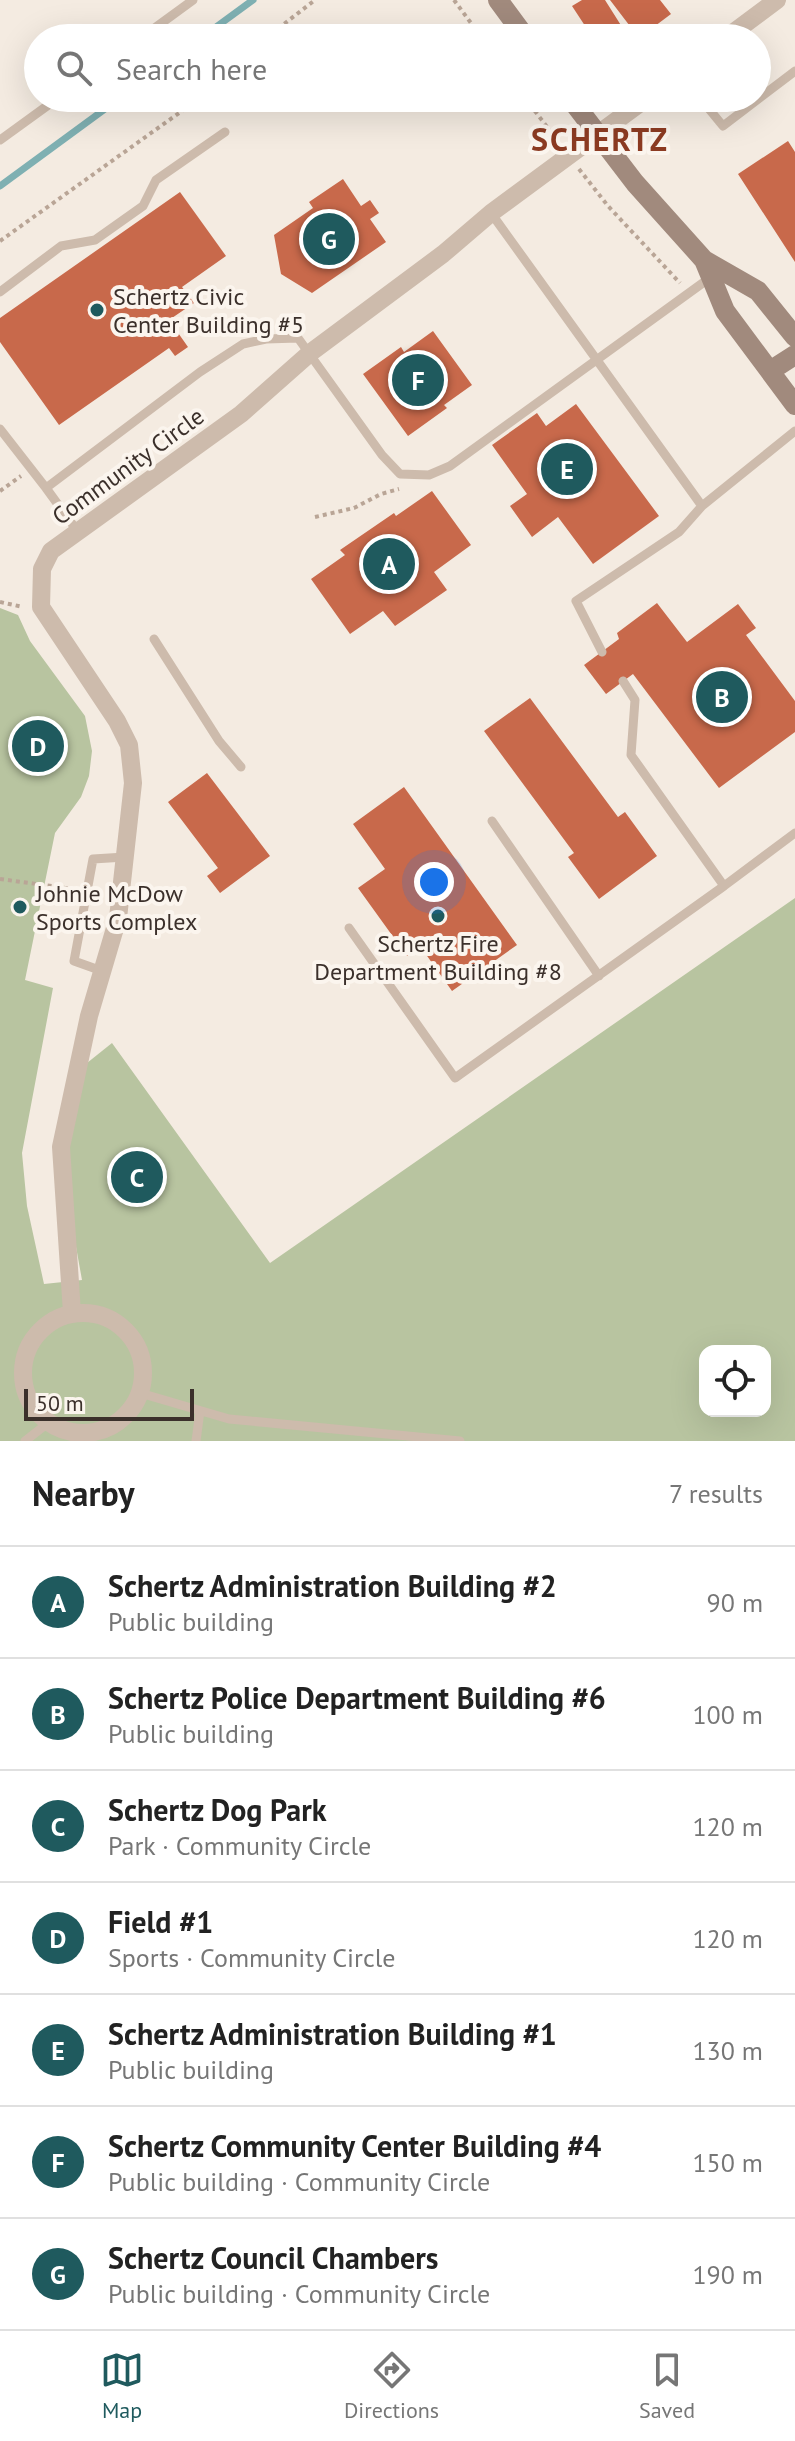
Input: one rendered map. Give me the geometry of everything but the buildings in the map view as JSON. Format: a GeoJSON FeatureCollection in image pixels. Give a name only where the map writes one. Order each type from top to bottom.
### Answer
{"type":"FeatureCollection","features":[{"type":"Feature","properties":{"kind":"main road"},"geometry":{"type":"LineString","coordinates":[[501,1],[517,24]]}},
{"type":"Feature","properties":{"kind":"main road"},"geometry":{"type":"LineString","coordinates":[[580,112],[635,183],[708,268],[725,311],[795,405]]}},
{"type":"Feature","properties":{"kind":"main road"},"geometry":{"type":"LineString","coordinates":[[708,268],[758,291],[795,337]]}},
{"type":"Feature","properties":{"kind":"main road"},"geometry":{"type":"LineString","coordinates":[[770,371],[795,355]]}},
{"type":"Feature","properties":{"kind":"street"},"geometry":{"type":"LineString","coordinates":[[745,24],[777,0]]}},
{"type":"Feature","properties":{"kind":"street","name":"Community Circle"},"geometry":{"type":"LineString","coordinates":[[72,1313],[61,1147],[76,1071],[118,918],[133,783],[129,745],[117,721],[41,607],[42,569],[51,551],[241,414],[310,353],[443,254],[491,213],[629,112]]}},
{"type":"Feature","properties":{"kind":"street"},"geometry":{"type":"LineString","coordinates":[[72,1313],[96,1314],[118,1323],[133,1337],[143,1362],[140,1393],[133,1408],[116,1424],[95,1437],[70,1432],[48,1423],[32,1406],[23,1384],[23,1360],[33,1339],[50,1322],[72,1313]]}},
{"type":"Feature","properties":{"kind":"lane"},"geometry":{"type":"LineString","coordinates":[[160,24],[193,0]]}},
{"type":"Feature","properties":{"kind":"lane"},"geometry":{"type":"LineString","coordinates":[[771,89],[795,71]]}},
{"type":"Feature","properties":{"kind":"lane"},"geometry":{"type":"LineString","coordinates":[[0,140],[39,112]]}},
{"type":"Feature","properties":{"kind":"lane"},"geometry":{"type":"LineString","coordinates":[[712,112],[723,126],[741,112]]}},
{"type":"Feature","properties":{"kind":"lane"},"geometry":{"type":"LineString","coordinates":[[0,292],[61,246],[95,240],[143,206],[156,180],[225,132]]}},
{"type":"Feature","properties":{"kind":"lane"},"geometry":{"type":"LineString","coordinates":[[491,213],[702,506]]}},
{"type":"Feature","properties":{"kind":"lane"},"geometry":{"type":"LineString","coordinates":[[46,488],[200,372],[243,344],[266,339],[298,338],[382,455],[400,474],[429,475],[450,466],[689,293],[708,268]]}},
{"type":"Feature","properties":{"kind":"lane"},"geometry":{"type":"LineString","coordinates":[[0,429],[78,532]]}},
{"type":"Feature","properties":{"kind":"lane"},"geometry":{"type":"LineString","coordinates":[[602,652],[576,601],[679,532],[702,506],[795,431]]}},
{"type":"Feature","properties":{"kind":"lane"},"geometry":{"type":"LineString","coordinates":[[154,639],[219,741],[241,767]]}},
{"type":"Feature","properties":{"kind":"lane"},"geometry":{"type":"LineString","coordinates":[[623,681],[635,700],[631,755],[724,886]]}},
{"type":"Feature","properties":{"kind":"lane"},"geometry":{"type":"LineString","coordinates":[[492,821],[599,976]]}},
{"type":"Feature","properties":{"kind":"lane"},"geometry":{"type":"LineString","coordinates":[[349,928],[455,1078],[795,833]]}},
{"type":"Feature","properties":{"kind":"lane"},"geometry":{"type":"LineString","coordinates":[[102,971],[74,961],[93,859],[125,857]]}},
{"type":"Feature","properties":{"kind":"lane"},"geometry":{"type":"LineString","coordinates":[[140,1393],[229,1419],[457,1441]]}},
{"type":"Feature","properties":{"kind":"lane"},"geometry":{"type":"LineString","coordinates":[[196,1441],[200,1411]]}},
{"type":"Feature","properties":{"kind":"lane"},"geometry":{"type":"LineString","coordinates":[[25,1441],[48,1423]]}},
{"type":"Feature","properties":{"kind":"path"},"geometry":{"type":"LineString","coordinates":[[284,24],[315,0]]}},
{"type":"Feature","properties":{"kind":"path"},"geometry":{"type":"LineString","coordinates":[[454,0],[472,24]]}},
{"type":"Feature","properties":{"kind":"path"},"geometry":{"type":"LineString","coordinates":[[0,241],[180,112]]}},
{"type":"Feature","properties":{"kind":"path"},"geometry":{"type":"LineString","coordinates":[[536,112],[608,206],[689,293]]}},
{"type":"Feature","properties":{"kind":"path"},"geometry":{"type":"LineString","coordinates":[[0,490],[30,469]]}},
{"type":"Feature","properties":{"kind":"path"},"geometry":{"type":"LineString","coordinates":[[315,517],[354,508],[381,494],[419,485],[429,475]]}},
{"type":"Feature","properties":{"kind":"path"},"geometry":{"type":"LineString","coordinates":[[0,879],[55,888],[87,889]]}},
{"type":"Feature","properties":{"kind":"green space"},"geometry":{"type":"Polygon","coordinates":[[[0,608],[18,615],[30,641],[85,716],[92,751],[89,776],[81,797],[55,833],[25,980],[53,988],[22,1153],[27,1206],[44,1284],[82,1280],[73,1230],[67,1160],[82,1067],[112,1043],[270,1263],[795,898],[795,1441],[0,1441],[0,608]]]}},
{"type":"Feature","properties":{"kind":"waterway"},"geometry":{"type":"LineString","coordinates":[[220,24],[253,0]]}},
{"type":"Feature","properties":{"kind":"waterway"},"geometry":{"type":"LineString","coordinates":[[0,186],[101,112]]}},
{"type":"Feature","properties":{"kind":"place","name":"Schertz Council Chambers"},"geometry":{"type":"Point","coordinates":[329,239]}},
{"type":"Feature","properties":{"kind":"place","name":"Schertz Civic Center Building #5"},"geometry":{"type":"Point","coordinates":[97,310]}},
{"type":"Feature","properties":{"kind":"place","name":"Schertz Community Center Building #4"},"geometry":{"type":"Point","coordinates":[418,380]}},
{"type":"Feature","properties":{"kind":"place","name":"Schertz Administration Building #1"},"geometry":{"type":"Point","coordinates":[567,469]}},
{"type":"Feature","properties":{"kind":"place","name":"Schertz Administration Building #2"},"geometry":{"type":"Point","coordinates":[389,564]}},
{"type":"Feature","properties":{"kind":"place","name":"Schertz Police Department Building #6"},"geometry":{"type":"Point","coordinates":[722,697]}},
{"type":"Feature","properties":{"kind":"place","name":"Field #1"},"geometry":{"type":"Point","coordinates":[38,746]}},
{"type":"Feature","properties":{"kind":"place","name":"Johnie McDow Sports Complex"},"geometry":{"type":"Point","coordinates":[20,907]}},
{"type":"Feature","properties":{"kind":"place","name":"Schertz Fire Department Building #8"},"geometry":{"type":"Point","coordinates":[438,916]}},
{"type":"Feature","properties":{"kind":"place","name":"Schertz Dog Park"},"geometry":{"type":"Point","coordinates":[137,1177]}},
{"type":"Feature","properties":{"kind":"district","name":"SCHERTZ"},"geometry":{"type":"Point","coordinates":[600,139]}}]}
